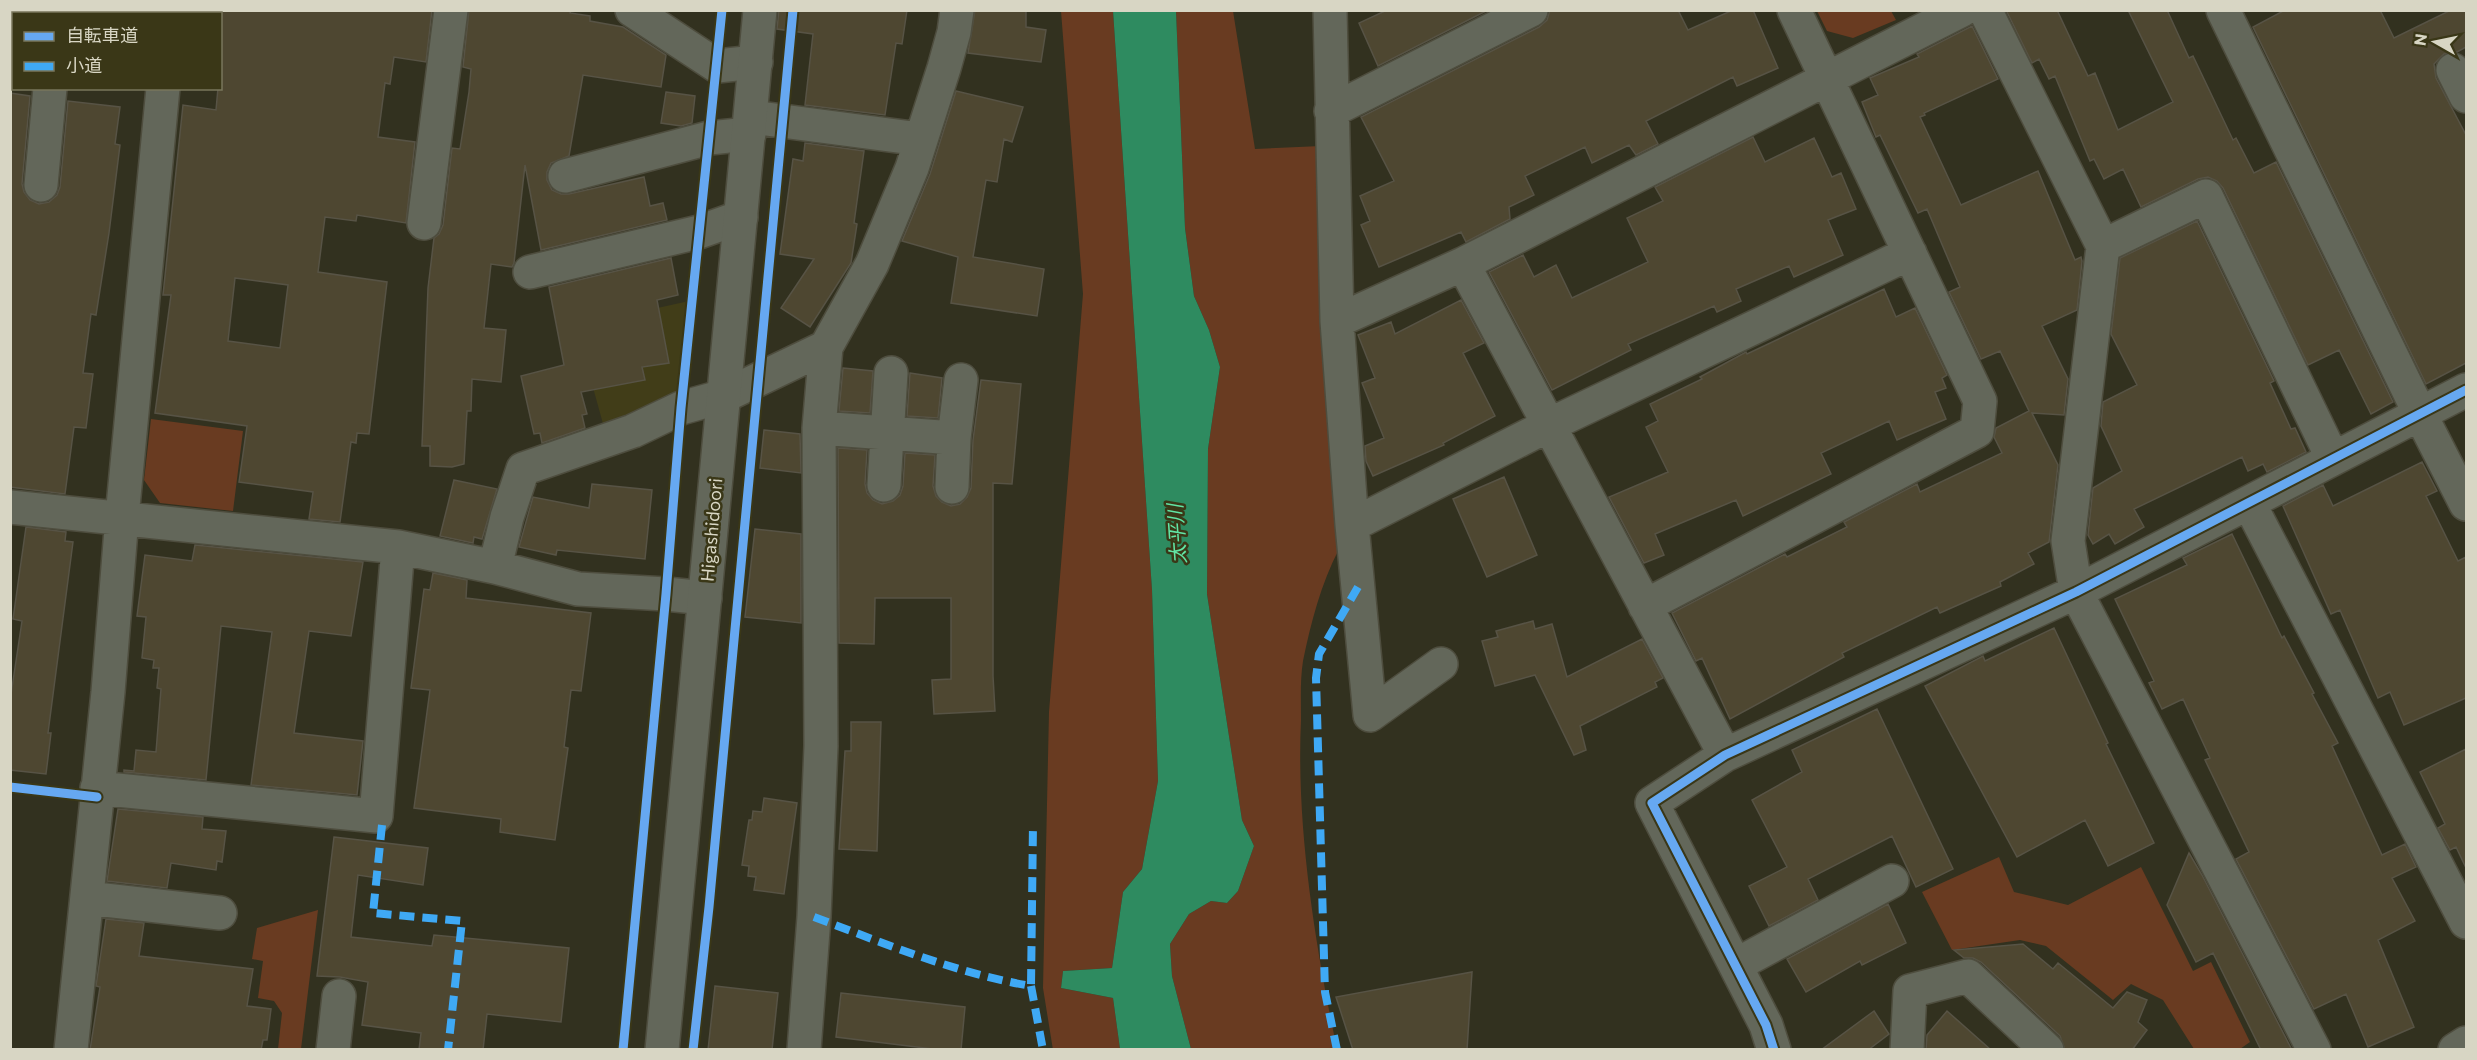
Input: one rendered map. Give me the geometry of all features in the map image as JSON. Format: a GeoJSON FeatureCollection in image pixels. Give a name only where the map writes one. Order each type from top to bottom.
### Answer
{"type":"FeatureCollection","features":[{"type":"Feature","properties":{"kind":"street"},"geometry":{"type":"LineString","coordinates":[[424,223],[451,10]]}},
{"type":"Feature","properties":{"kind":"street"},"geometry":{"type":"LineString","coordinates":[[632,10],[717,66],[756,62]]}},
{"type":"Feature","properties":{"kind":"street","name":"Higashidoori"},"geometry":{"type":"LineString","coordinates":[[662,1050],[760,10]]}},
{"type":"Feature","properties":{"kind":"street"},"geometry":{"type":"LineString","coordinates":[[804,1050],[814,917],[821,746],[819,428],[826,347],[872,264],[912,168],[944,68],[954,32],[957,10]]}},
{"type":"Feature","properties":{"kind":"street"},"geometry":{"type":"LineString","coordinates":[[1330,10],[1330,111],[1337,321],[1352,525],[1370,715],[1441,664]]}},
{"type":"Feature","properties":{"kind":"street"},"geometry":{"type":"LineString","coordinates":[[1330,111],[1531,10]]}},
{"type":"Feature","properties":{"kind":"street"},"geometry":{"type":"LineString","coordinates":[[1645,606],[1977,431],[1980,401],[1794,10]]}},
{"type":"Feature","properties":{"kind":"street"},"geometry":{"type":"LineString","coordinates":[[1337,321],[1463,264],[1962,10]]}},
{"type":"Feature","properties":{"kind":"street"},"geometry":{"type":"LineString","coordinates":[[1985,10],[2103,246],[2068,541],[2076,592],[2314,1050]]}},
{"type":"Feature","properties":{"kind":"street"},"geometry":{"type":"LineString","coordinates":[[2223,10],[2466,504]]}},
{"type":"Feature","properties":{"kind":"street"},"geometry":{"type":"LineString","coordinates":[[41,185],[50,90]]}},
{"type":"Feature","properties":{"kind":"street"},"geometry":{"type":"LineString","coordinates":[[71,1050],[108,692],[122,517],[163,90]]}},
{"type":"Feature","properties":{"kind":"street"},"geometry":{"type":"LineString","coordinates":[[565,176],[750,125],[920,139]]}},
{"type":"Feature","properties":{"kind":"street"},"geometry":{"type":"LineString","coordinates":[[2103,246],[2206,196],[2333,459]]}},
{"type":"Feature","properties":{"kind":"street"},"geometry":{"type":"LineString","coordinates":[[530,272],[699,232],[741,217]]}},
{"type":"Feature","properties":{"kind":"street"},"geometry":{"type":"LineString","coordinates":[[1352,525],[1548,425],[1910,253]]}},
{"type":"Feature","properties":{"kind":"street"},"geometry":{"type":"LineString","coordinates":[[1463,264],[1725,755]]}},
{"type":"Feature","properties":{"kind":"street"},"geometry":{"type":"LineString","coordinates":[[495,567],[507,517],[523,469],[633,431],[681,408],[724,396],[826,347]]}},
{"type":"Feature","properties":{"kind":"street"},"geometry":{"type":"LineString","coordinates":[[884,485],[891,373]]}},
{"type":"Feature","properties":{"kind":"street"},"geometry":{"type":"LineString","coordinates":[[952,487],[954,438],[961,380]]}},
{"type":"Feature","properties":{"kind":"street"},"geometry":{"type":"LineString","coordinates":[[1774,1050],[1766,1024],[1652,803],[1725,755],[2076,592],[2466,390]]}},
{"type":"Feature","properties":{"kind":"street"},"geometry":{"type":"LineString","coordinates":[[819,428],[954,438]]}},
{"type":"Feature","properties":{"kind":"street"},"geometry":{"type":"LineString","coordinates":[[2249,503],[2466,922]]}},
{"type":"Feature","properties":{"kind":"street"},"geometry":{"type":"LineString","coordinates":[[10,507],[398,547],[495,567],[578,589],[705,598]]}},
{"type":"Feature","properties":{"kind":"street"},"geometry":{"type":"LineString","coordinates":[[98,788],[376,816],[398,547]]}},
{"type":"Feature","properties":{"kind":"street"},"geometry":{"type":"LineString","coordinates":[[1736,965],[1892,881]]}},
{"type":"Feature","properties":{"kind":"street"},"geometry":{"type":"LineString","coordinates":[[87,898],[220,913]]}},
{"type":"Feature","properties":{"kind":"street"},"geometry":{"type":"LineString","coordinates":[[1906,1050],[1910,991],[1968,976],[2048,1050]]}},
{"type":"Feature","properties":{"kind":"street"},"geometry":{"type":"LineString","coordinates":[[333,1050],[339,996]]}},
{"type":"Feature","properties":{"kind":"street"},"geometry":{"type":"LineString","coordinates":[[2455,1050],[2466,1043]]}},
{"type":"Feature","properties":{"kind":"shaded area"},"geometry":{"type":"Polygon","coordinates":[[[1061,11],[1113,11],[1152,590],[1158,781],[1142,869],[1123,892],[1112,968],[1063,971],[1061,988],[1113,998],[1120,1049],[1053,1050],[1043,988],[1049,712],[1083,294],[1061,11]]]}},
{"type":"Feature","properties":{"kind":"shaded area"},"geometry":{"type":"Polygon","coordinates":[[[1176,11],[1233,11],[1255,149],[1321,146],[1339,549],[1317,604],[1303,661],[1300,760],[1301,802],[1309,885],[1321,969],[1337,1049],[1191,1049],[1172,976],[1170,944],[1189,914],[1211,901],[1227,903],[1238,891],[1254,846],[1242,820],[1207,594],[1208,449],[1220,367],[1209,330],[1194,296],[1185,228],[1176,11]]]}},
{"type":"Feature","properties":{"kind":"shaded area"},"geometry":{"type":"Polygon","coordinates":[[[1817,11],[1891,11],[1896,20],[1853,38],[1827,31],[1817,11]]]}},
{"type":"Feature","properties":{"kind":"shaded area"},"geometry":{"type":"Polygon","coordinates":[[[689,301],[680,399],[605,431],[576,326],[689,301]]]}},
{"type":"Feature","properties":{"kind":"shaded area"},"geometry":{"type":"Polygon","coordinates":[[[151,419],[243,431],[233,511],[160,503],[144,480],[151,419]]]}},
{"type":"Feature","properties":{"kind":"shaded area"},"geometry":{"type":"Polygon","coordinates":[[[1999,857],[2014,892],[2068,905],[2141,867],[2193,971],[2211,962],[2250,1042],[2240,1049],[2194,1049],[2163,1000],[2131,984],[2113,1000],[2046,946],[2020,940],[1952,950],[1922,892],[1999,857]]]}},
{"type":"Feature","properties":{"kind":"shaded area"},"geometry":{"type":"Polygon","coordinates":[[[318,910],[301,1049],[278,1049],[282,1013],[274,1001],[258,998],[263,961],[252,959],[257,928],[318,910]]]}},
{"type":"Feature","properties":{"kind":"water","name":"太平川"},"geometry":{"type":"Polygon","coordinates":[[[1113,11],[1176,11],[1185,228],[1194,296],[1209,330],[1220,367],[1208,449],[1207,594],[1242,820],[1254,846],[1238,891],[1227,903],[1211,901],[1189,914],[1170,944],[1172,976],[1191,1049],[1120,1049],[1113,998],[1061,988],[1063,971],[1112,968],[1123,892],[1142,869],[1158,781],[1152,590],[1113,11]]]}},
{"type":"Feature","properties":{"kind":"building"},"geometry":{"type":"Polygon","coordinates":[[[220,10],[432,10],[426,62],[394,57],[390,84],[385,83],[378,137],[415,142],[406,223],[357,215],[356,221],[325,217],[318,272],[387,282],[369,434],[357,433],[356,443],[351,442],[340,522],[309,519],[313,492],[239,482],[247,426],[155,413],[171,295],[163,295],[183,105],[216,110],[218,90],[222,90],[222,12],[220,10]],[[235,278],[228,341],[280,348],[288,285],[235,278]]]}},
{"type":"Feature","properties":{"kind":"building"},"geometry":{"type":"Polygon","coordinates":[[[469,10],[571,10],[570,13],[590,16],[590,21],[623,27],[666,55],[661,87],[583,75],[569,156],[551,163],[547,172],[547,180],[552,190],[561,194],[569,194],[644,177],[650,206],[663,203],[667,220],[541,250],[525,165],[514,263],[512,267],[491,264],[484,328],[506,330],[501,382],[472,379],[471,411],[467,411],[464,464],[452,467],[430,466],[430,446],[422,446],[428,288],[434,238],[439,234],[443,225],[452,148],[460,149],[469,92],[471,69],[463,67],[469,10]]]}},
{"type":"Feature","properties":{"kind":"building"},"geometry":{"type":"Polygon","coordinates":[[[779,10],[907,10],[902,44],[896,43],[885,115],[805,105],[813,34],[777,29],[779,10]]]}},
{"type":"Feature","properties":{"kind":"building"},"geometry":{"type":"Polygon","coordinates":[[[975,10],[1026,10],[1026,27],[1046,30],[1041,62],[968,53],[975,10]]]}},
{"type":"Feature","properties":{"kind":"building"},"geometry":{"type":"Polygon","coordinates":[[[1387,10],[1488,10],[1378,66],[1359,23],[1387,10]]]}},
{"type":"Feature","properties":{"kind":"building"},"geometry":{"type":"Polygon","coordinates":[[[1550,10],[1678,10],[1688,30],[1733,10],[1753,10],[1778,68],[1737,86],[1733,77],[1646,121],[1658,144],[1636,155],[1629,145],[1592,163],[1585,147],[1525,176],[1534,195],[1509,207],[1510,219],[1466,242],[1461,232],[1379,267],[1361,225],[1370,221],[1360,196],[1394,181],[1361,117],[1539,27],[1547,20],[1550,10]]]}},
{"type":"Feature","properties":{"kind":"building"},"geometry":{"type":"Polygon","coordinates":[[[2006,10],[2057,10],[2088,76],[2095,73],[2118,130],[2173,102],[2128,10],[2167,10],[2189,58],[2193,56],[2233,140],[2236,138],[2254,173],[2276,162],[2393,402],[2371,414],[2339,350],[2308,365],[2223,188],[2217,181],[2208,177],[2198,179],[2141,207],[2123,169],[2104,179],[2094,159],[2090,161],[2055,76],[2049,79],[2039,59],[2032,63],[2006,10]]]}},
{"type":"Feature","properties":{"kind":"building"},"geometry":{"type":"Polygon","coordinates":[[[2285,10],[2380,10],[2394,38],[2451,10],[2466,10],[2466,47],[2457,52],[2444,54],[2434,64],[2436,78],[2466,135],[2466,363],[2426,384],[2253,27],[2285,10]]]}},
{"type":"Feature","properties":{"kind":"building"},"geometry":{"type":"Polygon","coordinates":[[[1972,26],[1998,79],[1924,113],[1925,115],[1920,117],[1961,205],[2038,171],[2075,260],[2081,257],[2082,261],[2077,310],[2042,326],[2068,379],[2064,415],[2032,413],[2058,465],[2049,542],[2028,553],[2034,564],[2000,582],[2001,586],[1940,613],[1937,607],[1842,653],[1844,657],[1730,719],[1702,658],[1696,661],[1672,613],[1785,554],[1787,557],[1847,527],[1844,522],[1917,484],[1920,492],[2002,453],[1994,437],[1996,428],[2029,411],[2000,351],[1981,359],[1949,292],[1960,287],[1927,209],[1918,213],[1880,135],[1876,137],[1862,102],[1878,95],[1870,78],[1919,57],[1917,54],[1972,26]]]}},
{"type":"Feature","properties":{"kind":"building"},"geometry":{"type":"Polygon","coordinates":[[[956,91],[1023,107],[1012,142],[1004,139],[997,182],[986,180],[973,257],[1044,269],[1037,316],[951,303],[958,257],[902,241],[930,174],[956,91]]]}},
{"type":"Feature","properties":{"kind":"building"},"geometry":{"type":"Polygon","coordinates":[[[666,92],[695,96],[692,123],[681,126],[661,123],[666,92]]]}},
{"type":"Feature","properties":{"kind":"building"},"geometry":{"type":"Polygon","coordinates":[[[10,93],[30,96],[22,184],[30,200],[39,204],[49,202],[57,195],[60,187],[68,101],[120,107],[115,144],[120,145],[109,233],[96,315],[91,314],[83,373],[93,374],[86,428],[74,427],[65,494],[10,487],[10,93]]]}},
{"type":"Feature","properties":{"kind":"building"},"geometry":{"type":"Polygon","coordinates":[[[1753,137],[1765,162],[1814,138],[1832,177],[1841,173],[1856,209],[1828,220],[1843,255],[1794,277],[1789,266],[1736,289],[1741,301],[1717,312],[1714,306],[1628,344],[1631,350],[1552,390],[1489,272],[1523,255],[1534,277],[1556,265],[1572,298],[1648,262],[1627,218],[1663,201],[1655,187],[1753,137]]]}},
{"type":"Feature","properties":{"kind":"building"},"geometry":{"type":"Polygon","coordinates":[[[805,143],[864,151],[851,263],[810,327],[781,308],[814,259],[780,254],[793,159],[803,161],[805,143]]]}},
{"type":"Feature","properties":{"kind":"building"},"geometry":{"type":"Polygon","coordinates":[[[2197,221],[2274,381],[2270,383],[2291,429],[2295,428],[2306,452],[2267,472],[2263,464],[2248,471],[2242,457],[2134,509],[2144,527],[2115,544],[2109,534],[2093,544],[2088,535],[2093,488],[2122,471],[2101,426],[2103,402],[2137,385],[2111,334],[2120,258],[2197,221]]]}},
{"type":"Feature","properties":{"kind":"building"},"geometry":{"type":"Polygon","coordinates":[[[671,258],[678,295],[657,300],[669,363],[642,367],[645,380],[581,392],[587,414],[582,415],[585,428],[542,443],[540,433],[534,434],[521,376],[564,365],[549,287],[671,258]]]}},
{"type":"Feature","properties":{"kind":"building"},"geometry":{"type":"Polygon","coordinates":[[[1884,289],[1896,317],[1915,308],[1947,375],[1942,378],[1946,388],[1935,392],[1946,419],[1897,440],[1889,421],[1821,453],[1831,474],[1743,516],[1736,500],[1655,534],[1664,555],[1644,563],[1609,497],[1668,472],[1646,427],[1658,421],[1650,404],[1702,379],[1700,377],[1746,352],[1747,354],[1884,289]]]}},
{"type":"Feature","properties":{"kind":"building"},"geometry":{"type":"Polygon","coordinates":[[[1461,300],[1484,343],[1463,353],[1495,416],[1443,443],[1444,445],[1373,476],[1366,461],[1365,446],[1384,438],[1362,383],[1375,378],[1358,335],[1391,322],[1395,334],[1461,300]]]}},
{"type":"Feature","properties":{"kind":"building"},"geometry":{"type":"Polygon","coordinates":[[[843,368],[873,371],[870,413],[839,411],[843,368]]]}},
{"type":"Feature","properties":{"kind":"building"},"geometry":{"type":"Polygon","coordinates":[[[910,373],[942,378],[938,418],[907,416],[910,373]]]}},
{"type":"Feature","properties":{"kind":"building"},"geometry":{"type":"Polygon","coordinates":[[[981,380],[1021,384],[1012,484],[993,483],[995,711],[934,714],[932,680],[951,679],[951,598],[875,598],[874,644],[839,643],[838,448],[867,450],[865,484],[867,493],[873,500],[882,504],[893,501],[900,495],[903,486],[905,453],[935,455],[933,486],[936,496],[951,506],[960,504],[967,497],[971,488],[973,440],[981,380]]]}},
{"type":"Feature","properties":{"kind":"building"},"geometry":{"type":"Polygon","coordinates":[[[764,430],[800,434],[801,473],[760,468],[764,430]]]}},
{"type":"Feature","properties":{"kind":"building"},"geometry":{"type":"Polygon","coordinates":[[[2422,462],[2437,491],[2426,496],[2458,561],[2466,557],[2466,698],[2404,725],[2390,692],[2378,698],[2340,610],[2331,614],[2283,506],[2323,485],[2333,506],[2422,462]]]}},
{"type":"Feature","properties":{"kind":"building"},"geometry":{"type":"Polygon","coordinates":[[[1504,477],[1537,555],[1487,577],[1453,499],[1504,477]]]}},
{"type":"Feature","properties":{"kind":"building"},"geometry":{"type":"Polygon","coordinates":[[[454,480],[497,489],[482,539],[474,537],[473,543],[440,536],[454,480]]]}},
{"type":"Feature","properties":{"kind":"building"},"geometry":{"type":"Polygon","coordinates":[[[592,484],[652,490],[645,559],[557,550],[556,555],[519,547],[533,497],[589,508],[592,484]]]}},
{"type":"Feature","properties":{"kind":"building"},"geometry":{"type":"Polygon","coordinates":[[[26,527],[66,532],[65,541],[73,542],[48,733],[51,733],[46,774],[10,770],[10,701],[22,621],[13,619],[26,527]]]}},
{"type":"Feature","properties":{"kind":"building"},"geometry":{"type":"Polygon","coordinates":[[[755,529],[801,534],[801,623],[745,617],[755,529]]]}},
{"type":"Feature","properties":{"kind":"building"},"geometry":{"type":"Polygon","coordinates":[[[2232,534],[2282,638],[2284,636],[2338,743],[2332,746],[2382,855],[2405,844],[2416,867],[2392,878],[2415,921],[2378,940],[2414,1027],[2368,1047],[2346,994],[2314,1009],[2236,859],[2249,852],[2205,760],[2210,758],[2183,699],[2162,709],[2149,683],[2154,681],[2115,599],[2187,565],[2183,558],[2232,534]]]}},
{"type":"Feature","properties":{"kind":"building"},"geometry":{"type":"Polygon","coordinates":[[[195,545],[363,562],[351,636],[309,631],[294,733],[363,741],[357,795],[251,785],[272,632],[221,626],[206,780],[124,772],[124,770],[134,771],[136,750],[156,752],[161,689],[157,688],[159,668],[153,668],[154,660],[142,658],[146,617],[137,616],[145,555],[192,561],[195,545]]]}},
{"type":"Feature","properties":{"kind":"building"},"geometry":{"type":"Polygon","coordinates":[[[433,573],[467,580],[466,598],[591,613],[581,691],[571,690],[564,747],[568,748],[555,840],[500,832],[501,819],[414,808],[430,690],[411,688],[424,589],[430,590],[433,573]]]}},
{"type":"Feature","properties":{"kind":"building"},"geometry":{"type":"Polygon","coordinates":[[[1533,621],[1535,629],[1552,624],[1567,677],[1642,639],[1663,678],[1655,682],[1657,687],[1580,726],[1586,750],[1574,755],[1535,675],[1495,686],[1482,641],[1498,637],[1496,631],[1533,621]]]}},
{"type":"Feature","properties":{"kind":"building"},"geometry":{"type":"Polygon","coordinates":[[[2054,628],[2154,843],[2108,866],[2085,820],[2017,857],[1925,686],[1983,656],[1985,661],[2054,628]]]}},
{"type":"Feature","properties":{"kind":"building"},"geometry":{"type":"Polygon","coordinates":[[[1877,709],[1953,869],[1916,887],[1892,836],[1808,879],[1818,900],[1769,926],[1749,886],[1787,867],[1752,800],[1802,772],[1792,750],[1877,709]]]}},
{"type":"Feature","properties":{"kind":"building"},"geometry":{"type":"Polygon","coordinates":[[[851,722],[881,722],[877,851],[839,849],[845,751],[851,751],[851,722]]]}},
{"type":"Feature","properties":{"kind":"building"},"geometry":{"type":"Polygon","coordinates":[[[2466,749],[2466,868],[2456,847],[2450,850],[2438,828],[2445,824],[2420,772],[2466,749]]]}},
{"type":"Feature","properties":{"kind":"building"},"geometry":{"type":"Polygon","coordinates":[[[764,798],[797,803],[784,894],[754,890],[756,877],[748,876],[749,866],[742,865],[749,820],[752,820],[753,811],[762,812],[764,798]]]}},
{"type":"Feature","properties":{"kind":"building"},"geometry":{"type":"Polygon","coordinates":[[[118,809],[203,817],[202,829],[226,831],[222,862],[217,861],[216,870],[171,863],[167,888],[107,881],[118,809]]]}},
{"type":"Feature","properties":{"kind":"building"},"geometry":{"type":"Polygon","coordinates":[[[334,837],[428,848],[423,885],[358,875],[351,937],[432,946],[434,935],[569,948],[561,1022],[487,1014],[483,1050],[419,1050],[421,1033],[362,1025],[368,982],[317,976],[334,837]]]}},
{"type":"Feature","properties":{"kind":"building"},"geometry":{"type":"Polygon","coordinates":[[[2189,853],[2292,1050],[2261,1050],[2213,953],[2196,962],[2167,905],[2189,853]]]}},
{"type":"Feature","properties":{"kind":"building"},"geometry":{"type":"Polygon","coordinates":[[[1888,904],[1906,943],[1862,965],[1860,961],[1806,992],[1787,959],[1888,904]]]}},
{"type":"Feature","properties":{"kind":"building"},"geometry":{"type":"Polygon","coordinates":[[[106,919],[144,923],[139,956],[253,969],[247,1006],[271,1009],[267,1040],[263,1040],[261,1050],[90,1050],[100,987],[96,986],[106,919]]]}},
{"type":"Feature","properties":{"kind":"building"},"geometry":{"type":"Polygon","coordinates":[[[2023,944],[2053,969],[2058,963],[2113,1008],[2127,992],[2147,1000],[2138,1022],[2147,1030],[2132,1050],[2065,1050],[2060,1036],[1981,962],[1973,958],[1964,958],[1954,950],[2023,944]]]}},
{"type":"Feature","properties":{"kind":"building"},"geometry":{"type":"Polygon","coordinates":[[[1472,972],[1467,1050],[1353,1050],[1336,997],[1472,972]]]}},
{"type":"Feature","properties":{"kind":"building"},"geometry":{"type":"Polygon","coordinates":[[[715,986],[778,993],[772,1050],[708,1050],[715,986]]]}},
{"type":"Feature","properties":{"kind":"building"},"geometry":{"type":"Polygon","coordinates":[[[841,993],[965,1007],[961,1050],[941,1050],[836,1037],[841,993]]]}},
{"type":"Feature","properties":{"kind":"building"},"geometry":{"type":"Polygon","coordinates":[[[1874,1011],[1889,1034],[1868,1050],[1821,1050],[1874,1011]]]}},
{"type":"Feature","properties":{"kind":"building"},"geometry":{"type":"Polygon","coordinates":[[[1947,1011],[1991,1050],[1926,1050],[1927,1035],[1947,1011]]]}},
{"type":"Feature","properties":{"kind":"marked path"},"geometry":{"type":"LineString","coordinates":[[1337,1050],[1325,992],[1316,678],[1319,654],[1358,587]]}},
{"type":"Feature","properties":{"kind":"marked path"},"geometry":{"type":"LineString","coordinates":[[814,917],[948,966],[1031,986],[1033,824]]}},
{"type":"Feature","properties":{"kind":"marked path"},"geometry":{"type":"LineString","coordinates":[[382,825],[373,913],[462,921],[448,1050]]}},
{"type":"Feature","properties":{"kind":"marked path"},"geometry":{"type":"LineString","coordinates":[[1031,986],[1043,1050]]}},
{"type":"Feature","properties":{"kind":"cycle path"},"geometry":{"type":"LineString","coordinates":[[623,1050],[681,408],[722,10]]}},
{"type":"Feature","properties":{"kind":"cycle path"},"geometry":{"type":"LineString","coordinates":[[693,1050],[709,907],[793,10]]}},
{"type":"Feature","properties":{"kind":"cycle path"},"geometry":{"type":"LineString","coordinates":[[1774,1050],[1766,1025],[1652,803],[1725,755],[2076,592],[2466,390]]}},
{"type":"Feature","properties":{"kind":"cycle path"},"geometry":{"type":"LineString","coordinates":[[10,787],[97,797]]}}]}
